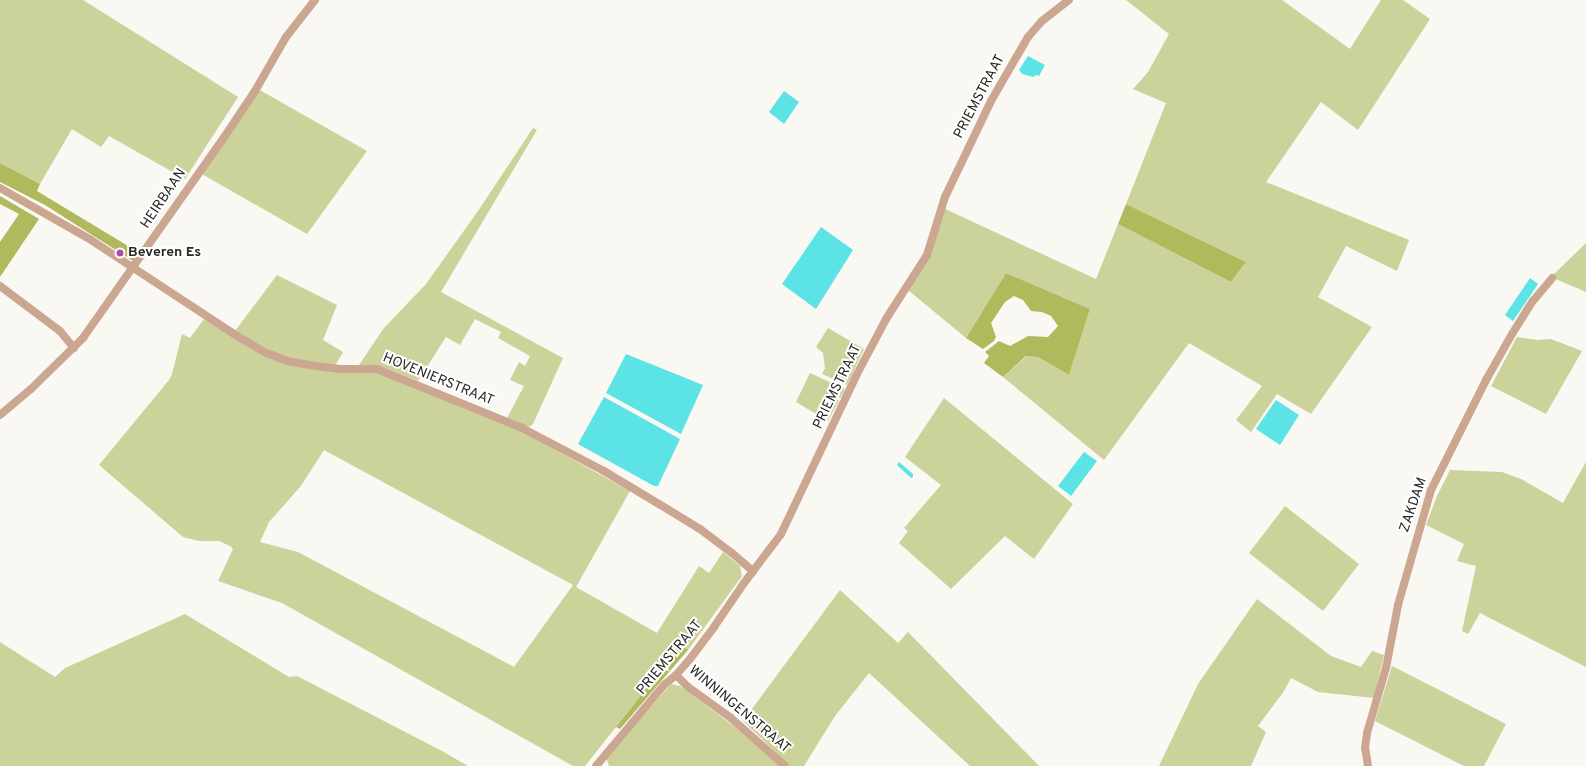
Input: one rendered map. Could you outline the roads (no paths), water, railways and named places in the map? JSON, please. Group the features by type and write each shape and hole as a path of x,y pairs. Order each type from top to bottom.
{"street":[{"name":"HEIRBAAN","path":"0,414 31,389 74,348 96,321 242,110 286,37 315,0"},
{"name":"PRIEMSTRAAT","path":"596,766 664,685 676,675 714,627 752,571 774,545 784,529 856,376 886,319 927,255 945,197 991,101 1028,37 1042,21 1069,0"},
{"name":"HOVENIERSTRAAT","path":"0,188 84,236 236,336 267,353 287,361 316,366 342,369 377,369 534,434 659,504 700,529 732,553 752,571"},
{"name":"ZAKDAM","path":"1368,766 1365,748 1367,733 1386,668 1398,605 1431,490 1486,380 1508,341 1533,301 1552,278"},
{"path":"0,286 60,331 74,348"},
{"name":"WINNINGENSTRAAT","path":"676,675 688,687 731,718 785,766"}],"water":[{"path":"1028,56 1045,65 1039,76 1036,75 1033,77 1022,74 1019,70"},
{"path":"784,91 799,102 784,124 769,112"},
{"path":"821,227 853,250 816,309 782,284"},
{"path":"1530,278 1538,284 1513,321 1505,315"},
{"path":"626,354 703,385 681,434 606,393"},
{"path":"604,397 680,439 658,486 654,486 578,444"},
{"path":"1276,400 1299,415 1280,445 1256,429"},
{"path":"1084,452 1097,461 1071,496 1058,486"},
{"path":"899,462 913,474 913,477 911,478 897,465"}],"place":[{"name":"Beveren Es","path":"120,253"}]}
